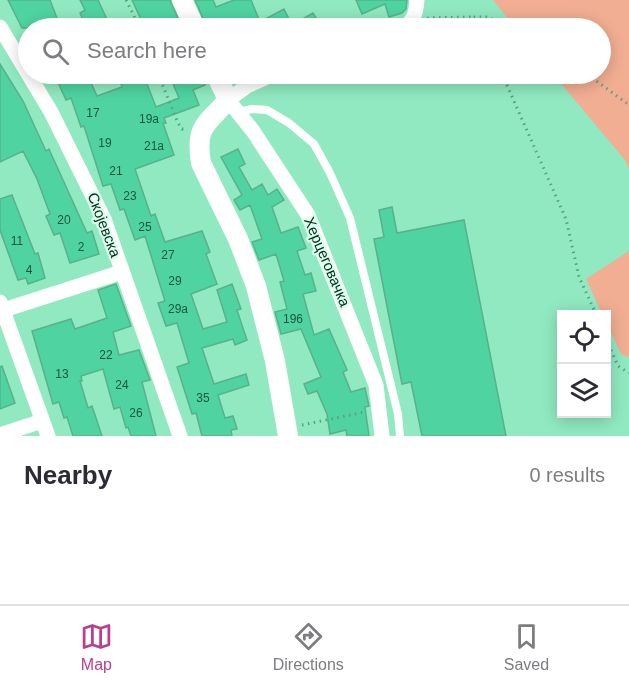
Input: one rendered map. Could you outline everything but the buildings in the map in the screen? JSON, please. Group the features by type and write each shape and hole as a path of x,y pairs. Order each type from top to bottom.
{"street":[{"path":"182,0 190,18"},
{"path":"410,18 417,0"},
{"name":"Скојевска","path":"0,27 18,57"},
{"name":"Скојевска","path":"34,84 75,158 104,219 180,436"},
{"name":"Херцеговачка","path":"221,84 233,106 253,131 308,216 376,385 382,436"},
{"path":"252,84 247,86 233,106 205,124 200,133 201,163 238,238 256,286 275,361 288,432"},
{"path":"48,436 1,308 122,272"},
{"path":"0,435 42,421"}],"lane":[{"path":"233,106 267,110 289,123 314,144 330,173 350,218 398,414 399,436"}],"path":[{"path":"126,0 135,18"},
{"path":"464,18 490,18"},
{"path":"162,84 182,129 200,133"},
{"path":"506,84 566,219 579,277 594,310"},
{"path":"601,84 629,105"},
{"path":"611,350 618,366 629,373"},
{"path":"288,432 379,409"}],"shaded area":[{"path":"493,0 629,0 629,169 625,160 561,84 611,84 611,18 508,18"},
{"path":"629,251 629,357 621,354 611,333 611,310 600,310 586,279"}]}
